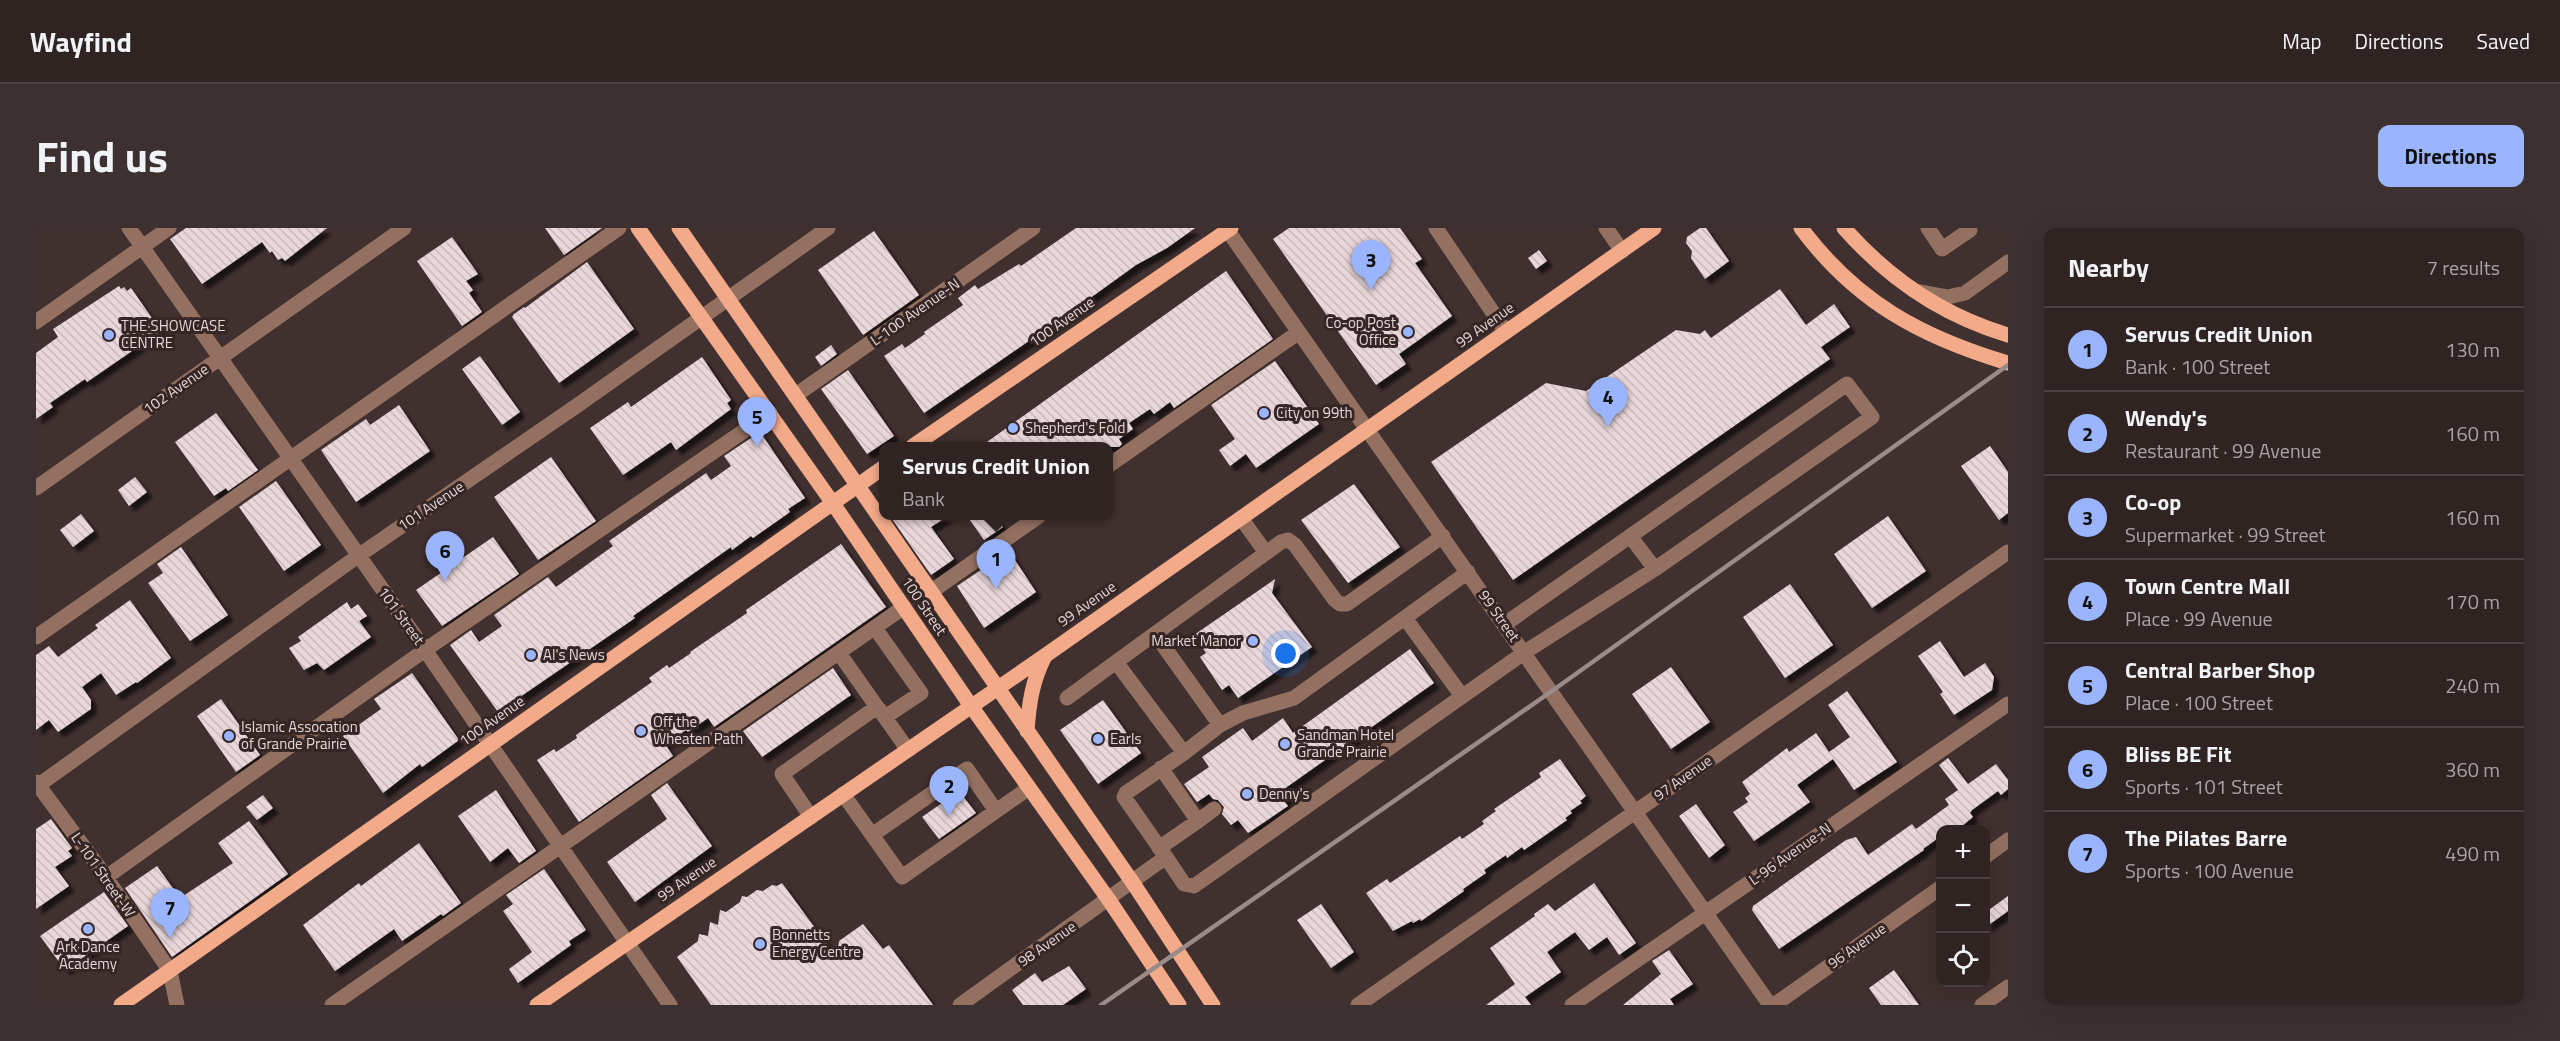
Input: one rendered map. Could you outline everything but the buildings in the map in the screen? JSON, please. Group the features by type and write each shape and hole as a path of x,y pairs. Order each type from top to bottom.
{"main road":[{"name":"100 Street","path":"638,228 832,502 971,706 1109,900 1179,1005"},
{"name":"100 Street","path":"679,228 879,515"},
{"name":"99 Avenue","path":"537,1005 1046,655 1654,228"},
{"path":"1801,228 1840,272 1866,296 1890,313 1939,340 2008,363"},
{"path":"1844,228 1887,271 1913,290 1982,327 2008,335"},
{"name":"100 Avenue","path":"920,442 1229,229"},
{"name":"100 Avenue","path":"121,1005 879,470"},
{"name":"100 Street","path":"882,520 1133,883 1213,1005"},
{"path":"1027,731 1029,700 1034,677 1046,655"}],"street":[{"name":"101 Street","path":"129,228 490,743 670,1005"},
{"path":"36,322 169,228"},
{"name":"102 Avenue","path":"36,488 404,228"},
{"path":"36,637 619,228"},
{"name":"101 Avenue","path":"37,784 358,556 575,407 828,228"},
{"name":"L-100 Avenue-N","path":"796,395 1034,228"},
{"path":"1436,228 1506,332"},
{"path":"1606,228 1622,251"},
{"path":"1928,228 1942,249 1970,229"},
{"name":"99 Street","path":"1229,229 1772,1005"},
{"path":"1913,290 1948,297 1965,293 2008,262"},
{"path":"1113,462 1299,332"},
{"path":"1468,572 1294,698 1243,713 1220,725 1126,793 1124,797 1184,884 1194,886 1525,652 1655,569 1872,417 1847,384 1505,624"},
{"path":"105,878 425,650 770,413"},
{"path":"1240,518 1266,553"},
{"path":"932,591 1033,520"},
{"path":"1066,698 1281,542 1288,540 1295,545 1335,600 1340,604 1347,604 1443,536"},
{"path":"1630,536 1655,569"},
{"name":"97 Avenue","path":"1358,1005 2008,552"},
{"path":"332,1005 904,608"},
{"path":"1405,618 1462,696"},
{"path":"811,817 782,774 881,712 921,693 875,628"},
{"path":"1155,634 1220,725"},
{"path":"839,653 908,750"},
{"path":"1116,662 1184,753"},
{"name":"L-96 Avenue-N","path":"1572,1005 2008,704"},
{"path":"1161,768 1198,821"},
{"path":"872,836 968,769 996,811"},
{"name":"L-101 Street-W","path":"37,784 170,971 177,1005"},
{"path":"843,794 902,877 1029,788"},
{"name":"98 Avenue","path":"960,1005 1133,883 1162,853 1214,809"},
{"path":"1990,853 2008,840"},
{"name":"96 Avenue","path":"1772,1005 1936,891"},
{"path":"1982,1005 2008,987"}],"railway":[{"path":"1101,1005 1552,691 2008,365"}],"place":[{"name":"Co-op","path":"1371,290"},
{"name":"Co-op Post Office","path":"1408,332"},
{"name":"THE SHOWCASE CENTRE","path":"109,335"},
{"name":"City on 99th","path":"1264,413"},
{"name":"Town Centre Mall","path":"1608,427"},
{"name":"Shepherd's Fold","path":"1013,428"},
{"name":"Central Barber Shop","path":"757,447"},
{"name":"Bliss BE Fit","path":"445,581"},
{"name":"Servus Credit Union","path":"996,589"},
{"name":"Market Manor","path":"1253,641"},
{"name":"Al's News","path":"531,655"},
{"name":"Off the Wheaten Path","path":"641,731"},
{"name":"Islamic Assocation of Grande Prairie","path":"229,736"},
{"name":"Earls","path":"1098,739"},
{"name":"Sandman Hotel Grande Prairie","path":"1285,744"},
{"name":"Denny's","path":"1247,794"},
{"name":"Wendy's","path":"949,816"},
{"name":"Ark Dance Academy","path":"88,929"},
{"name":"The Pilates Barre","path":"170,938"},
{"name":"Bonnetts Energy Centre","path":"760,944"}]}
